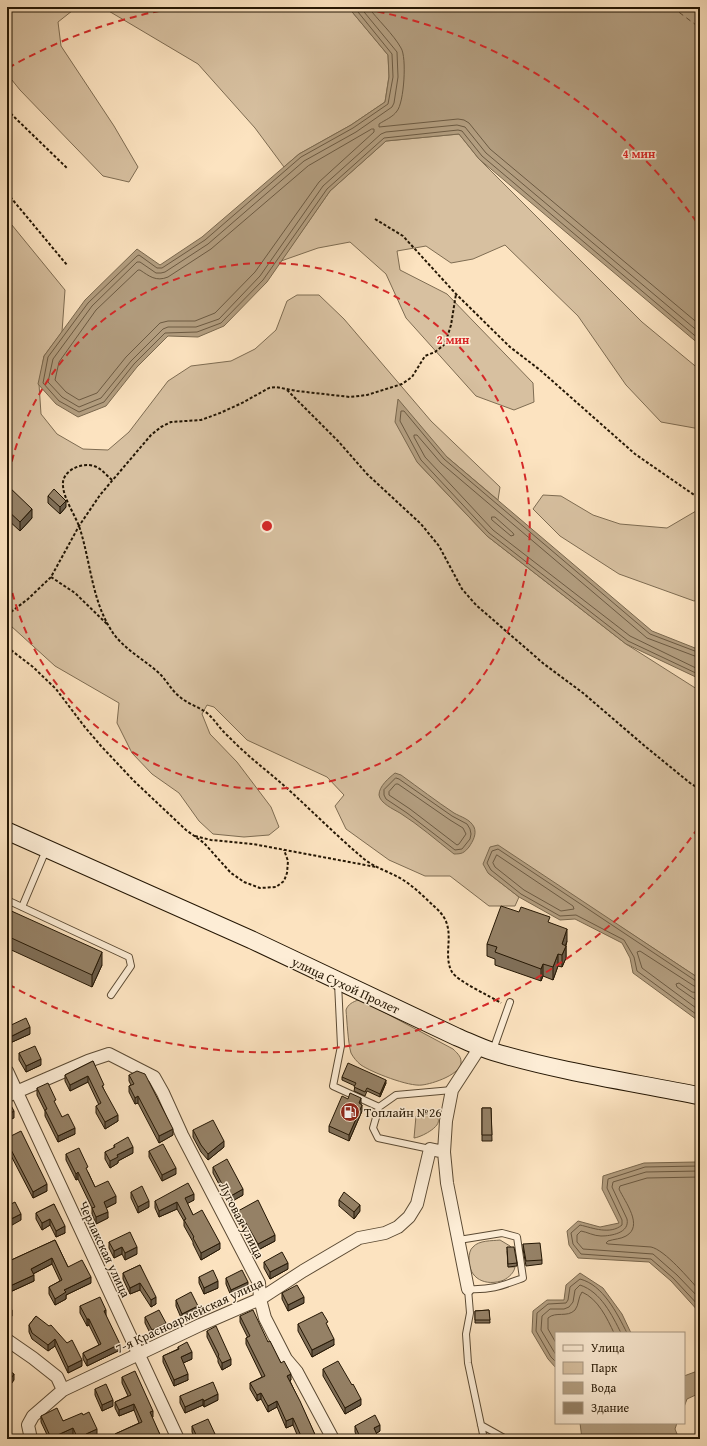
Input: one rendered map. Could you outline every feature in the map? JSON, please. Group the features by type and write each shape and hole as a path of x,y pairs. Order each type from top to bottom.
{"main road":[{"name":"улица Сухой Пролет","path":"7,831 245,937 457,1037 486,1049 547,1066 700,1096"}],"street":[{"path":"468,1289 447,1183 444,1152 446,1121 452,1090 486,1049"},
{"name":"Луговая улица","path":"12,1094 88,1061 109,1054 154,1077 259,1283 260,1299 265,1318 286,1359 297,1372 333,1439"},
{"name":"Черлакская улица","path":"7,1071 12,1094 139,1354 178,1439"},
{"path":"430,1149 444,1152"},
{"name":"7-я Красноармейская улица","path":"31,1439 28,1424 33,1416 63,1390 260,1299 303,1271 359,1238 385,1233 398,1227 409,1217 417,1204 430,1149"},
{"path":"7,1340 57,1377 63,1390"}],"lane":[{"path":"22,907 47,848"},
{"path":"7,900 129,957 131,966 111,995"},
{"path":"338,981 341,1046 333,1086 379,1107"},
{"path":"486,1049 506,1013 510,1002"},
{"path":"430,1149 378,1138 373,1128 379,1107 396,1096 452,1090"},
{"path":"459,1240 502,1233 517,1237 523,1278 498,1287 468,1289 470,1313 466,1334 468,1363 484,1439"},
{"path":"481,1425 506,1439"}],"path":[{"path":"7,110 68,169"},
{"path":"7,193 68,265"},
{"path":"375,219 403,236 456,294 510,347 540,370 636,454 700,500"},
{"path":"7,615 28,599 51,577 79,526 100,495 151,435 160,427 171,422 201,420 242,403 269,388 276,387 326,395 350,397 367,395 402,384 412,377 425,356 435,352 445,344 452,325 456,294"},
{"path":"286,389 338,441 367,474 421,524 439,546 462,589 476,604 544,664 583,693 646,747 690,783 700,789"},
{"path":"112,480 92,465 81,465 71,470 64,477 62,485 84,542 94,589 109,626 114,634 125,646 161,675 176,694 205,712 227,736 289,789 365,859 377,867 399,877 440,912 446,920 449,933 449,960 452,972 462,981 502,1004 506,1013"},
{"path":"51,577 75,593 109,626"},
{"path":"7,647 33,667 56,689 101,746 134,781 186,830 204,843 231,873 244,882 260,888 276,886 284,881 287,873 288,861 284,850"},
{"path":"194,835 211,840 252,844 377,867"}],"green space":[{"path":"7,7 77,7 58,22 61,46 114,126 138,167 129,182 103,176 20,90 7,74"},
{"path":"77,7 348,7 388,55 389,76 385,102 351,125 299,154 284,167 255,128 198,64 107,10"},
{"path":"459,134 479,159 642,322 700,370 700,429 661,422 626,385 578,316 505,245 473,259 451,263 426,246 397,251 400,270 447,294 533,383 534,402 514,410 476,396 406,318 386,274 350,242 318,248 281,261 330,191 386,141"},
{"path":"7,219 65,290 62,332 44,356 39,384 41,414 57,434 83,449 108,450 129,432 168,381 191,366 231,361 255,349 276,330 287,301 297,295 319,295 344,319 431,421 500,487 498,500 447,457 417,462 487,536 626,644 700,691 700,979 621,927 488,873 519,897 515,906 489,906 450,876 425,876 389,860 346,829 335,806 344,795 327,777 247,740 214,707 207,705 202,714 210,734 237,762 271,807 279,827 269,835 244,837 213,834 199,821 179,793 152,774 132,753 117,723 119,703 55,666 11,626 7,621"},
{"path":"543,495 561,496 593,515 620,524 667,528 696,511 700,513 700,599 694,601 619,574 560,536 533,509"},
{"path":"358,1000 365,1002 453,1049 460,1057 460,1066 446,1078 427,1084 416,1085 390,1078 361,1065 351,1053 348,1038 346,1010 349,1005"},
{"path":"431,1114 437,1117 437,1124 429,1132 414,1138 416,1116"},
{"path":"500,1240 510,1246 513,1250 507,1251 508,1267 515,1267 514,1271 506,1279 497,1282 485,1282 479,1280 469,1265 471,1249 482,1242"}],"water":[{"path":"348,7 700,7 700,345 479,159 459,134 386,141 330,191 267,282 224,326 198,337 168,336 137,367 106,406 78,417 56,404 38,384 44,356 85,300 137,249 160,265 202,237 299,154 351,125 385,102 389,77 388,55"},
{"path":"398,399 447,457 652,631 700,650 700,679 626,644 487,536 417,462 395,422"},
{"path":"395,773 401,775 472,824 475,830 475,835 466,851 463,853 454,854 414,822 387,806 382,801 379,792 385,782"},
{"path":"498,845 700,979 700,1022 633,973 630,958 622,943 575,919 560,920 519,897 488,873 483,864 490,847"},
{"path":"644,1163 700,1163 700,1313 671,1281 649,1262 578,1258 569,1245 567,1231 578,1221 600,1227 619,1223 602,1189 603,1176"},
{"path":"580,1273 603,1288 622,1314 631,1332 555,1332 555,1367 548,1359 532,1332 533,1311 547,1300 564,1300 566,1285"},
{"path":"700,1370 700,1393 687,1399 685,1404 685,1376"},
{"path":"580,1424 677,1424 675,1429 679,1439 582,1439"}],"building":[{"path":"7,485 32,509 20,522 7,510"},
{"path":"54,489 66,501 60,507 48,496"},
{"path":"501,906 519,912 521,907 550,917 548,922 567,929 562,944 566,946 562,955 558,954 553,967 543,964 541,969 495,952 497,947 487,944"},
{"path":"7,909 102,952 92,975 7,936"},
{"path":"7,991 11,999 7,1001"},
{"path":"26,1018 30,1027 10,1037 7,1027"},
{"path":"35,1046 41,1059 26,1066 19,1053"},
{"path":"93,1061 104,1085 102,1086 118,1115 105,1122 96,1106 101,1103 88,1076 70,1085 65,1075"},
{"path":"348,1063 386,1080 380,1094 367,1088 365,1092 354,1087 356,1083 342,1077"},
{"path":"137,1071 145,1074 173,1129 159,1136 138,1096 135,1098 129,1086 134,1084 129,1075"},
{"path":"48,1083 56,1100 54,1101 62,1117 68,1114 75,1128 58,1136 45,1110 47,1109 37,1088"},
{"path":"350,1093 361,1098 359,1103 362,1105 349,1135 329,1126 342,1096 348,1099"},
{"path":"8,1100 14,1111 7,1115 7,1101"},
{"path":"482,1108 491,1108 492,1135 482,1135"},
{"path":"213,1120 224,1141 208,1154 193,1130"},
{"path":"21,1131 47,1184 33,1192 7,1142 7,1138"},
{"path":"128,1137 133,1147 117,1155 118,1157 110,1161 105,1152 115,1147 114,1145"},
{"path":"163,1144 176,1168 162,1175 149,1151"},
{"path":"79,1148 95,1187 108,1181 116,1196 104,1202 108,1212 96,1217 92,1208 95,1207 78,1172 76,1174 66,1154"},
{"path":"227,1159 243,1189 229,1197 213,1167"},
{"path":"188,1183 194,1194 185,1198 193,1215 202,1210 220,1243 201,1253 184,1220 186,1219 177,1202 159,1211 155,1201"},
{"path":"142,1186 149,1201 138,1207 131,1192"},
{"path":"344,1192 360,1205 354,1212 339,1200"},
{"path":"258,1200 275,1235 258,1244 246,1223 244,1224 238,1211"},
{"path":"15,1202 21,1214 7,1221 7,1206"},
{"path":"54,1204 65,1226 56,1231 50,1219 42,1223 36,1213"},
{"path":"130,1232 137,1247 125,1253 122,1247 114,1251 109,1242"},
{"path":"55,1240 68,1267 82,1260 91,1277 64,1290 66,1292 55,1299 49,1287 62,1280 52,1258 31,1269 34,1275 10,1286 7,1279 7,1262"},
{"path":"540,1243 542,1260 526,1261 523,1244"},
{"path":"507,1247 514,1247 517,1263 508,1264"},
{"path":"282,1252 288,1263 270,1272 264,1262"},
{"path":"140,1265 156,1297 151,1300 140,1283 130,1288 123,1273"},
{"path":"213,1270 218,1281 204,1288 199,1277"},
{"path":"242,1270 248,1282 231,1290 226,1278"},
{"path":"297,1285 304,1297 288,1305 282,1293"},
{"path":"191,1292 198,1306 182,1314 176,1300"},
{"path":"100,1297 106,1310 104,1311 120,1344 87,1360 83,1353 101,1344 89,1319 87,1319 80,1306"},
{"path":"7,1304 12,1310 7,1315"},
{"path":"159,1310 166,1323 152,1330 145,1317"},
{"path":"253,1310 268,1342 270,1341 281,1363 284,1361 291,1374 287,1376 317,1439 294,1439 301,1436 293,1418 286,1421 277,1401 268,1406 261,1393 257,1395 250,1383 265,1376 246,1338 250,1336 240,1316"},
{"path":"489,1310 490,1320 475,1320 475,1311"},
{"path":"322,1312 328,1322 326,1323 334,1339 312,1350 298,1324"},
{"path":"36,1316 49,1326 51,1325 67,1343 72,1340 82,1360 68,1367 55,1339 48,1345 32,1333 29,1325"},
{"path":"216,1326 231,1359 222,1363 207,1331"},
{"path":"187,1342 192,1352 181,1357 188,1374 174,1380 163,1356 179,1349 178,1347"},
{"path":"338,1361 361,1399 345,1408 323,1369"},
{"path":"7,1369 14,1374 7,1384"},
{"path":"135,1371 153,1411 150,1412 162,1439 117,1439 115,1434 142,1422 134,1404 119,1410 115,1402 131,1395 122,1377"},
{"path":"213,1382 218,1394 204,1401 203,1399 185,1407 180,1396"},
{"path":"106,1384 113,1400 102,1405 95,1389"},
{"path":"57,1408 63,1421 82,1413 83,1415 89,1412 97,1429 86,1434 88,1439 78,1439 73,1428 51,1438 41,1416"},
{"path":"375,1415 380,1425 374,1428 379,1439 361,1439 355,1426"},
{"path":"208,1419 215,1434 204,1439 198,1439 192,1426"},
{"path":"9,1432 12,1439 7,1439 7,1433"},
{"path":"223,1435 224,1439 214,1439"}],"ferry route":[{"path":"672,7 700,28"}],"place":[{"name":"Топлайн №26","path":"350,1112"}]}
